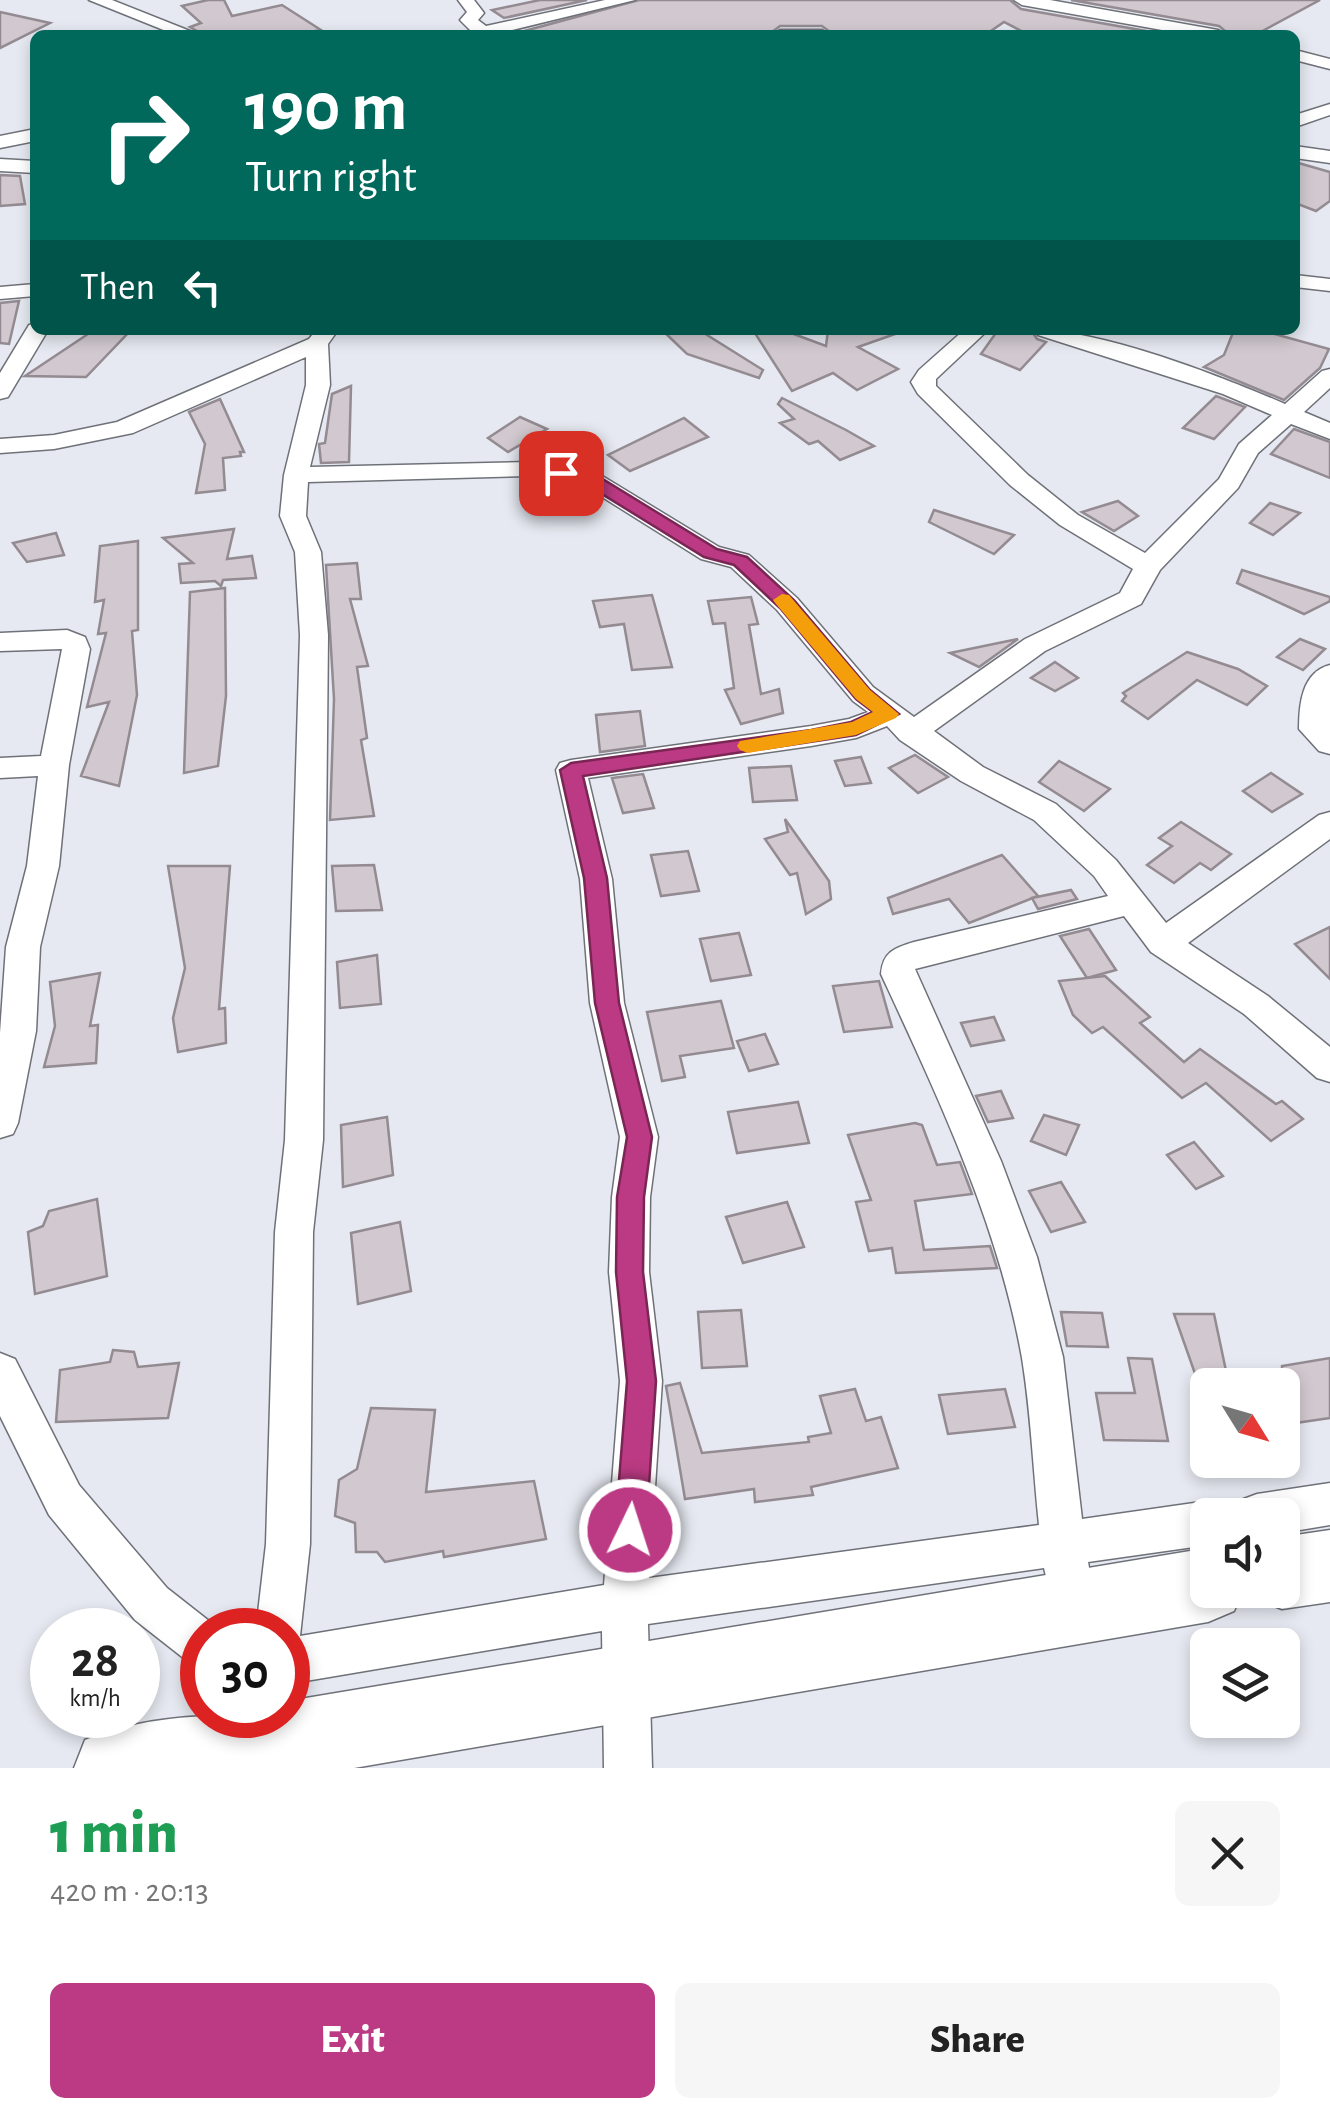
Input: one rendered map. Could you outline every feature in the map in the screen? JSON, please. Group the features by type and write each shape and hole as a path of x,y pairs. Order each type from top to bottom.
{"main road":[{"path":"1300,1570 1330,1566"},
{"path":"310,1736 629,1685 1067,1576 1190,1584"},
{"path":"113,1768 299,1738"}],"street":[{"path":"96,0 179,30"},
{"path":"466,0 476,14 468,20 474,30"},
{"path":"490,30 627,0"},
{"path":"1022,0 1190,30"},
{"path":"126,10 152,4"},
{"path":"1300,56 1330,64"},
{"path":"1300,119 1330,110"},
{"path":"0,142 30,136"},
{"path":"1300,153 1330,157"},
{"path":"0,165 30,167"},
{"path":"1300,282 1330,285"},
{"path":"0,294 30,291"},
{"path":"0,392 33,335"},
{"path":"971,335 927,375 923,382 926,389 1031,490 1070,520 1148,566"},
{"path":"1061,335 1231,390 1330,432"},
{"path":"0,446 54,442 124,428 322,337 318,385 296,475 294,516 308,552 313,581 310,857 304,1140 294,1232 288,1544 281,1608"},
{"path":"628,1768 624,1741 629,1685 624,1604 641,1381 630,1272 630,1197 640,1137 607,1003 596,878 571,770 900,723 1035,645 1122,605 1137,590 1148,566 1229,483 1248,449 1330,376"},
{"path":"296,475 528,470 590,479 710,553 740,561 787,604 863,694 972,774 1045,812 1105,868 1164,943 1256,1005 1330,1068"},
{"path":"0,642 47,638 66,639 75,644 54,765 44,866 15,917 22,947 18,1031 0,1123"},
{"path":"1330,674 1320,682 1314,700 1314,729 1330,744"},
{"path":"0,768 54,765"},
{"path":"1164,943 1330,823"},
{"path":"1067,1576 1042,1356 1009,1231 980,1147 898,974 900,962 914,954 1131,902"},
{"path":"0,1372 64,1500 151,1604 180,1627"},
{"path":"1300,1509 1330,1504"},
{"path":"310,1657 624,1604 1067,1576 1190,1530"}],"building":[{"path":"224,0 232,16 282,5 321,30 195,30 190,27 201,23 182,6"},
{"path":"540,0 587,0 504,18 492,10"},
{"path":"639,0 1010,0 1021,9 1141,30 1019,30 1004,22 992,30 827,30 822,26 780,26 775,30 528,30"},
{"path":"1071,0 1320,0 1264,30 1224,30"},
{"path":"0,12 50,23 30,30 0,48"},
{"path":"1300,163 1330,172 1330,201 1316,211 1300,205"},
{"path":"0,175 20,176 25,204 0,206"},
{"path":"19,301 9,344 0,343 0,303"},
{"path":"86,335 126,335 86,377 25,376"},
{"path":"667,335 707,335 763,370 759,378 687,354"},
{"path":"756,335 796,335 826,346 827,335 892,335 858,347 898,369 857,390 833,373 792,391"},
{"path":"994,335 1034,335 1046,342 1020,370 981,354"},
{"path":"1232,335 1278,335 1329,349 1320,368 1284,400 1204,367 1224,355"},
{"path":"351,386 349,462 321,463 319,444 325,443 332,394"},
{"path":"1216,396 1245,407 1214,439 1183,428"},
{"path":"782,398 874,446 840,460 818,441 809,444 780,423 794,419 778,404"},
{"path":"220,399 244,452 240,452 241,456 223,458 225,490 196,493 205,444 189,412"},
{"path":"520,417 547,429 508,452 488,438"},
{"path":"684,418 708,437 630,471 608,455"},
{"path":"1294,429 1330,442 1330,478 1271,454"},
{"path":"1118,501 1138,516 1114,531 1082,512"},
{"path":"1270,503 1300,513 1273,535 1250,523"},
{"path":"934,510 1014,535 994,554 929,522"},
{"path":"234,529 227,559 252,556 256,578 223,580 221,586 215,581 181,583 179,564 193,563 163,538"},
{"path":"56,533 64,555 27,562 13,543"},
{"path":"138,541 138,630 132,631 137,695 119,786 81,776 109,702 87,707 106,633 98,634 104,600 95,602 100,546"},
{"path":"357,563 361,599 350,599 368,666 357,667 367,738 361,740 374,816 330,820 334,699 326,565"},
{"path":"1242,570 1330,597 1330,601 1304,614 1237,583"},
{"path":"225,588 226,696 218,766 184,773 190,592"},
{"path":"652,595 672,667 632,670 624,624 600,627 593,601"},
{"path":"751,597 758,624 749,625 761,694 779,689 783,713 741,724 725,690 734,688 725,623 713,624 708,601"},
{"path":"1018,639 979,667 950,653"},
{"path":"1300,639 1325,649 1303,670 1277,657"},
{"path":"1187,652 1238,669 1267,686 1247,705 1197,680 1148,719 1122,701 1126,696 1123,693"},
{"path":"1055,662 1078,678 1055,691 1031,678"},
{"path":"640,711 645,746 600,752 596,715"},
{"path":"915,755 948,777 918,793 889,768"},
{"path":"861,757 871,783 845,786 835,761"},
{"path":"1059,761 1110,789 1084,811 1039,782"},
{"path":"791,766 797,800 753,802 749,768"},
{"path":"1271,773 1302,794 1272,812 1243,791"},
{"path":"643,774 654,808 623,813 612,778"},
{"path":"785,819 829,881 831,899 806,914 797,873 790,875 765,839 788,832"},
{"path":"1181,822 1231,854 1211,870 1200,863 1174,883 1147,865 1172,846 1159,838"},
{"path":"688,851 699,891 661,896 651,855"},
{"path":"1002,855 1038,896 969,923 949,899 893,914 888,898"},
{"path":"374,865 382,910 336,911 332,866"},
{"path":"168,866 230,866 219,1009 225,1008 226,1043 178,1052 173,1018 185,968"},
{"path":"1071,890 1077,899 1038,909 1032,898"},
{"path":"1330,927 1330,979 1295,944"},
{"path":"1089,929 1116,970 1087,978 1060,936"},
{"path":"739,933 751,975 711,981 700,939"},
{"path":"377,955 381,1004 340,1008 337,962"},
{"path":"100,973 90,1026 98,1025 96,1063 44,1067 55,1026 50,982"},
{"path":"1105,976 1150,1017 1140,1023 1184,1062 1200,1049 1276,1104 1282,1101 1303,1119 1271,1141 1206,1083 1182,1098 1103,1027 1092,1033 1073,1015 1059,981"},
{"path":"879,981 892,1027 844,1032 833,986"},
{"path":"721,1001 734,1048 680,1056 685,1077 662,1081 647,1012"},
{"path":"994,1017 1004,1040 971,1046 961,1023"},
{"path":"765,1034 778,1064 749,1071 737,1041"},
{"path":"1001,1091 1013,1118 988,1122 976,1096"},
{"path":"798,1102 809,1143 737,1153 728,1112"},
{"path":"1044,1115 1079,1125 1066,1155 1031,1141"},
{"path":"387,1117 393,1175 343,1187 341,1125"},
{"path":"922,1125 937,1165 960,1162 972,1194 915,1201 924,1250 990,1246 997,1268 896,1273 892,1248 869,1251 856,1202 871,1200 848,1135"},
{"path":"1194,1142 1223,1176 1196,1189 1167,1155"},
{"path":"1061,1182 1085,1222 1051,1232 1029,1191"},
{"path":"97,1199 107,1276 35,1294 28,1232 43,1226 49,1211"},
{"path":"787,1202 804,1247 743,1263 726,1217"},
{"path":"400,1222 411,1291 358,1304 351,1233"},
{"path":"741,1310 747,1366 702,1368 698,1312"},
{"path":"1061,1312 1102,1313 1108,1347 1067,1346"},
{"path":"1174,1314 1214,1314 1225,1368 1193,1368"},
{"path":"113,1350 134,1352 138,1367 179,1363 168,1418 56,1422 60,1370 110,1362"},
{"path":"1128,1358 1152,1359 1168,1441 1104,1440 1096,1393 1135,1393"},
{"path":"1330,1358 1330,1418 1300,1422 1300,1368 1282,1366"},
{"path":"680,1383 702,1453 809,1442 808,1437 831,1433 820,1396 855,1389 866,1421 881,1417 898,1468 811,1487 813,1495 755,1502 754,1489 685,1499 666,1386"},
{"path":"1005,1389 1015,1427 948,1434 939,1395"},
{"path":"371,1408 435,1410 426,1492 534,1481 546,1539 444,1557 443,1551 385,1562 377,1552 356,1552 355,1523 335,1516 339,1480 357,1469"}],"slow traffic":[{"path":"748,746 856,728 888,714 863,694 782,600"}],"route":[{"path":"561,473 590,479 710,553 740,561 787,604 863,694 888,714 856,728 811,736 571,770 596,878 607,1003 640,1137 630,1197 630,1272 641,1381 630,1530"}]}
